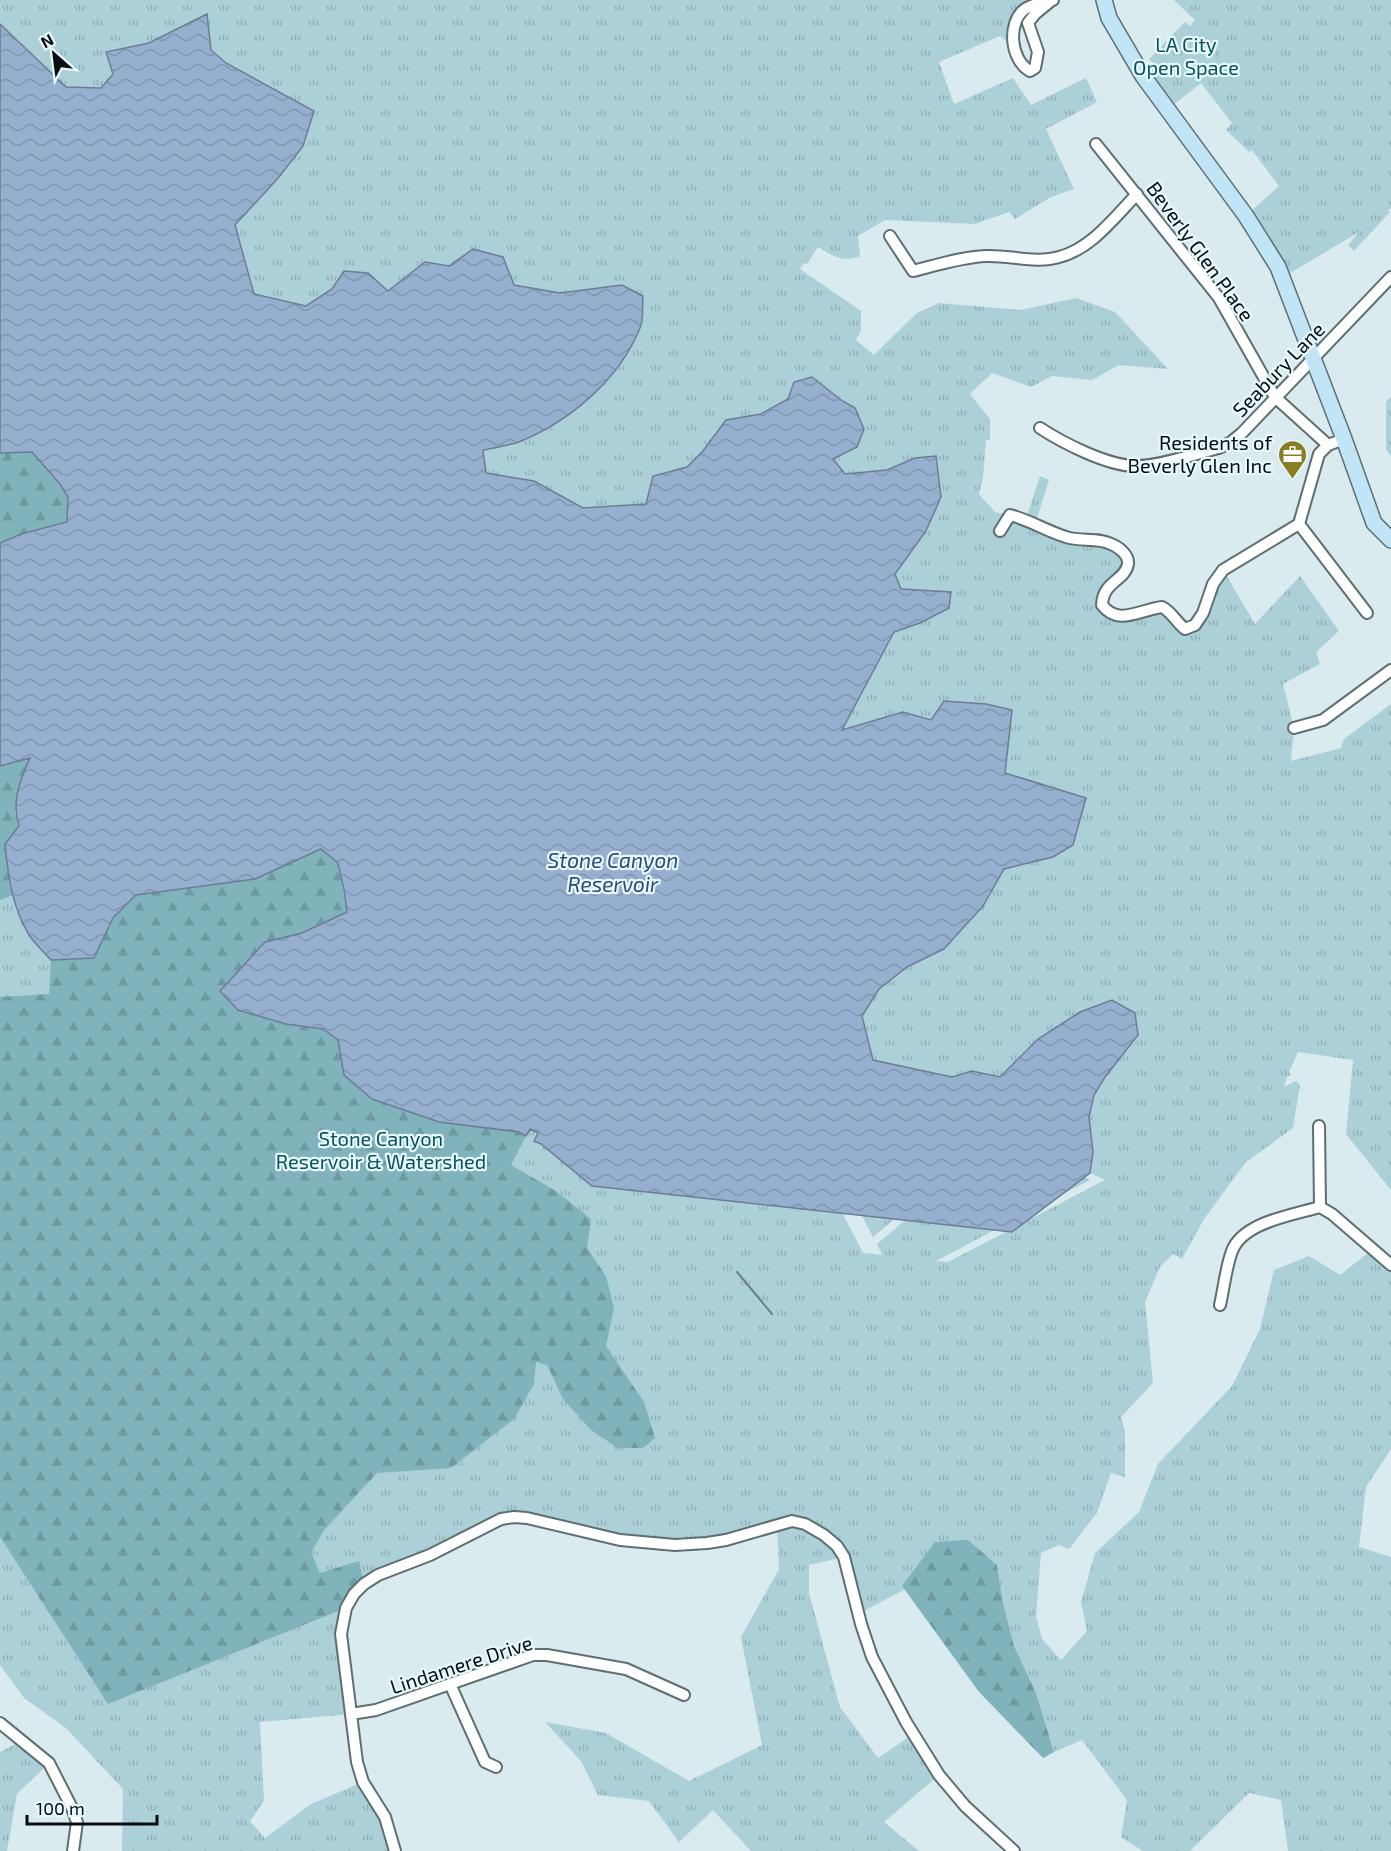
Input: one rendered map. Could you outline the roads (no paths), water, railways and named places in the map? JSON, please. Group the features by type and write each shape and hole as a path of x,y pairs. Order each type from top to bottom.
{"main road":[{"path":"1104,0 1109,18 1143,76 1246,216 1278,267 1374,523 1391,540"}],"street":[{"path":"1053,0 1035,14 1028,23 1038,52 1038,61 1035,68 1030,71 1024,68 1014,49 1014,30 1018,17 1025,9 1035,4 1053,0"},
{"name":"Beverly Glen Place","path":"1096,144 1225,307 1275,397 1328,445"},
{"path":"890,236 913,271 986,256 1043,260 1059,258 1075,251 1090,240 1137,194"},
{"name":"Seabury Lane","path":"1040,428 1062,442 1087,453 1125,465 1146,466 1219,448 1231,442 1314,360 1391,277"},
{"path":"1000,531 1010,515 1066,537 1111,544 1124,553 1128,560 1127,567 1122,574 1102,596 1102,605 1108,614 1120,617 1162,607 1170,612 1185,629 1195,625 1203,613 1213,584 1223,570 1299,524 1319,454 1328,445 1344,439"},
{"path":"1299,524 1367,613"},
{"path":"1294,728 1323,720 1391,670"},
{"path":"1318,1126 1320,1207"},
{"path":"1220,1305 1233,1250 1242,1235 1258,1225 1320,1207 1332,1214 1391,1265"},
{"path":"395,1851 385,1817 363,1782 357,1762 341,1634 346,1608 354,1594 378,1575 430,1555 501,1519 513,1517 527,1518 620,1540 675,1545 707,1544 792,1521 805,1524 824,1535 837,1546 844,1557 872,1657 906,1722 939,1775 958,1798 1014,1851"},
{"name":"Lindamere Drive","path":"351,1714 376,1710 520,1659 547,1655 626,1669 684,1695"},
{"path":"450,1684 485,1762 496,1767"},
{"path":"0,1723 49,1763 77,1822 74,1851"}],"water":[{"name":"Stone Canyon Reservoir","path":"207,14 211,50 226,63 314,111 303,146 279,177 235,225 254,294 306,306 332,289 344,271 368,273 388,291 425,262 449,266 473,249 503,257 514,285 560,293 622,285 643,296 640,328 631,347 606,381 591,397 556,423 519,442 483,450 486,473 534,481 583,508 646,504 653,476 687,467 703,451 726,420 761,414 788,399 794,382 812,377 855,408 864,429 857,447 833,459 845,474 887,470 915,458 936,456 941,497 926,531 895,574 901,589 951,592 949,608 920,623 894,632 842,730 903,712 931,720 944,701 986,704 1012,710 1005,773 1086,798 1073,845 1053,857 1004,869 983,906 944,949 907,967 879,989 862,1016 873,1060 952,1077 972,1071 1000,1077 1038,1039 1080,1012 1112,1000 1135,1013 1138,1035 1094,1095 1089,1117 1093,1152 1090,1173 1012,1232 592,1186 541,1144 534,1141 538,1133 530,1129 526,1136 519,1132 439,1122 372,1099 344,1075 338,1040 323,1029 286,1024 238,1010 220,991 265,942 302,933 347,912 338,863 321,849 255,879 136,895 113,918 94,958 51,960 29,935 15,902 9,879 5,844 19,826 16,800 30,758 0,766 0,543 21,534 67,522 68,497 60,484 32,452 0,453 0,24 66,87 101,88 113,74 106,52 149,43"}],"waterway":[{"path":"737,1272 772,1314"}],"place":[{"name":"Residents of Beverly Glen Inc","path":"1293,480"}],"park label":[{"name":"LA City Open Space","path":"1186,56"},
{"name":"Stone Canyon Reservoir & Watershed","path":"381,1150"}]}
